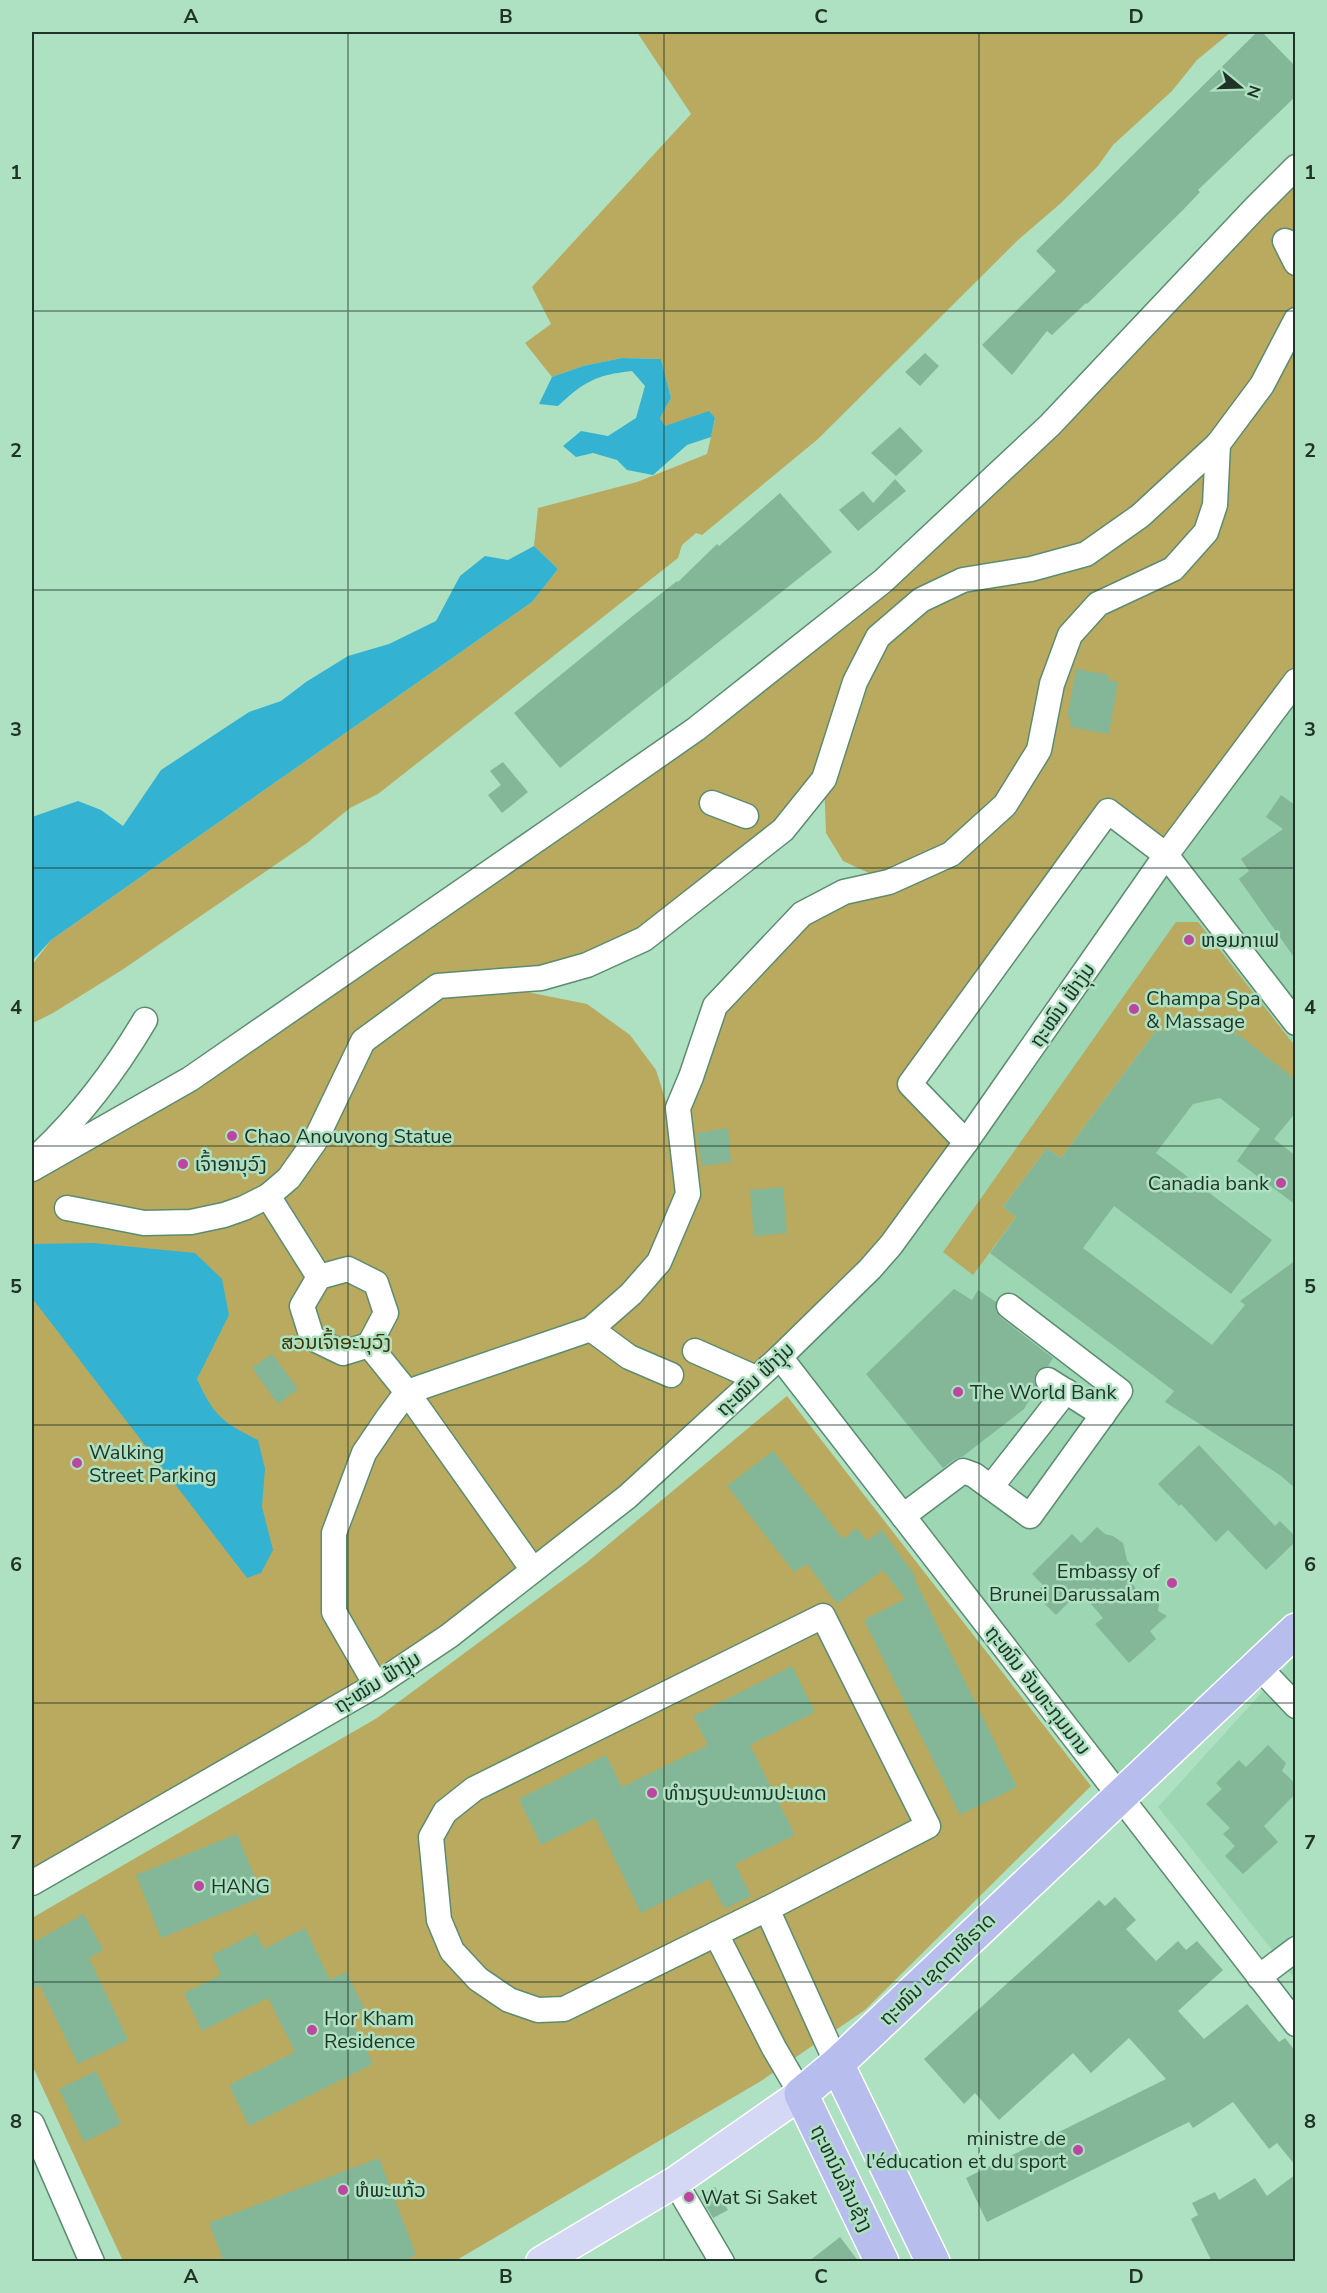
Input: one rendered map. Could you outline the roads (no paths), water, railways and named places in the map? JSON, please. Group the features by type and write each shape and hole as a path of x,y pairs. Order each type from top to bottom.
{"highway":[{"name":"ຖະໜົນ ເຊດຖາທິຣາດ","path":"801,2094 837,2064 1296,1630"},
{"path":"837,2064 933,2262"},
{"name":"ຖະຫນົນລ້ານຊ້າງ","path":"801,2094 882,2262"}],"main road":[{"name":"ຖະໜົນ ເຊດຖາທິຣາດ","path":"541,2262 675,2182 801,2094"}],"street":[{"path":"32,1168 190,1079 667,749 724,707 883,581 1050,425 1296,167"},
{"path":"1296,245 1285,241 1296,263"},
{"path":"67,1208 144,1223 191,1222 244,1208 268,1196 289,1178 315,1141 363,1041 438,986 541,978 587,965 644,939 783,830 825,779 855,682 878,637 921,600 963,580 1031,569 1086,554 1140,516 1218,444 1262,385 1296,320"},
{"path":"376,1685 333,1612 334,1533 364,1453 407,1392 591,1329 631,1294 659,1262 688,1194 678,1108 715,1006 802,914 844,892 889,882 951,854 1005,805 1039,750 1052,684 1070,635 1098,604 1173,569 1206,532 1215,505 1218,444"},
{"name":"ຖະໝົນ ຟ້າງຸ່ມ","path":"32,1883 376,1685 449,1636 627,1497 780,1357 870,1269 891,1245 966,1142 1166,855 1296,681"},
{"path":"712,803 746,816"},
{"path":"966,1142 910,1084 1108,811 1166,855 1296,1023"},
{"path":"32,1161 64,1131 128,1049 145,1020"},
{"path":"268,1196 320,1276"},
{"path":"348,1269 376,1283 386,1313 369,1345 343,1353 312,1338 302,1306 320,1276 348,1269"},
{"path":"903,1516 963,1471 974,1475 1030,1516 1120,1391 1009,1306"},
{"path":"591,1329 629,1357 671,1375"},
{"path":"369,1345 407,1392 533,1570"},
{"path":"695,1351 756,1378"},
{"name":"ຖະໜົນ ຈັນທະກຸມມານ","path":"780,1357 1296,2024"},
{"path":"991,1487 1057,1385 1103,1415"},
{"path":"823,1616 928,1826 716,1934 564,2009 538,2010 529,2007 509,2000 478,1979 452,1951 439,1920 431,1837 446,1812 474,1789 823,1616"},
{"path":"1258,1666 1296,1706"},
{"path":"767,1909 837,2064"},
{"path":"716,1934 774,2048 801,2094"},
{"path":"1259,1977 1296,1949"},
{"path":"32,2124 92,2262"},
{"path":"675,2182 722,2262"}],"water":[{"path":"622,358 661,359 671,398 660,418 665,426 709,411 715,418 711,437 687,445 653,475 627,470 617,460 593,453 576,457 563,446 581,431 608,436 636,418 645,386 632,371 600,377 584,385 558,406 539,404 552,377 583,366"},
{"path":"534,546 558,569 532,602 51,940 32,961 32,817 78,801 101,810 123,826 161,770 249,712 281,701 306,682 348,656 389,644 436,621 460,576 485,556 508,560"},
{"path":"93,1243 195,1253 222,1279 229,1315 197,1379 220,1417 258,1440 265,1469 262,1507 273,1550 261,1573 247,1578 32,1298 32,1244"}],"place":[{"name":"ຫອມກາເຟ","path":"1189,940"},
{"name":"Champa Spa & Massage","path":"1134,1009"},
{"name":"Chao Anouvong Statue","path":"232,1136"},
{"name":"ເຈົ້າອານຸວົງ","path":"183,1164"},
{"name":"Canadia bank","path":"1281,1183"},
{"name":"The World Bank","path":"958,1392"},
{"name":"Walking Street Parking","path":"77,1463"},
{"name":"Embassy of Brunei Darussalam","path":"1172,1583"},
{"name":"ທຳນຽບປະທານປະເທດ","path":"652,1793"},
{"name":"HANG","path":"199,1886"},
{"name":"Hor Kham Residence","path":"312,2030"},
{"name":"ministre de l'éducation et du sport","path":"1078,2150"},
{"name":"ຫໍພະແກ້ວ","path":"343,2190"},
{"name":"Wat Si Saket","path":"689,2197"}],"park label":[{"name":"ສວນເຈົ້າອະນຸວົງ","path":"336,1342"}]}
